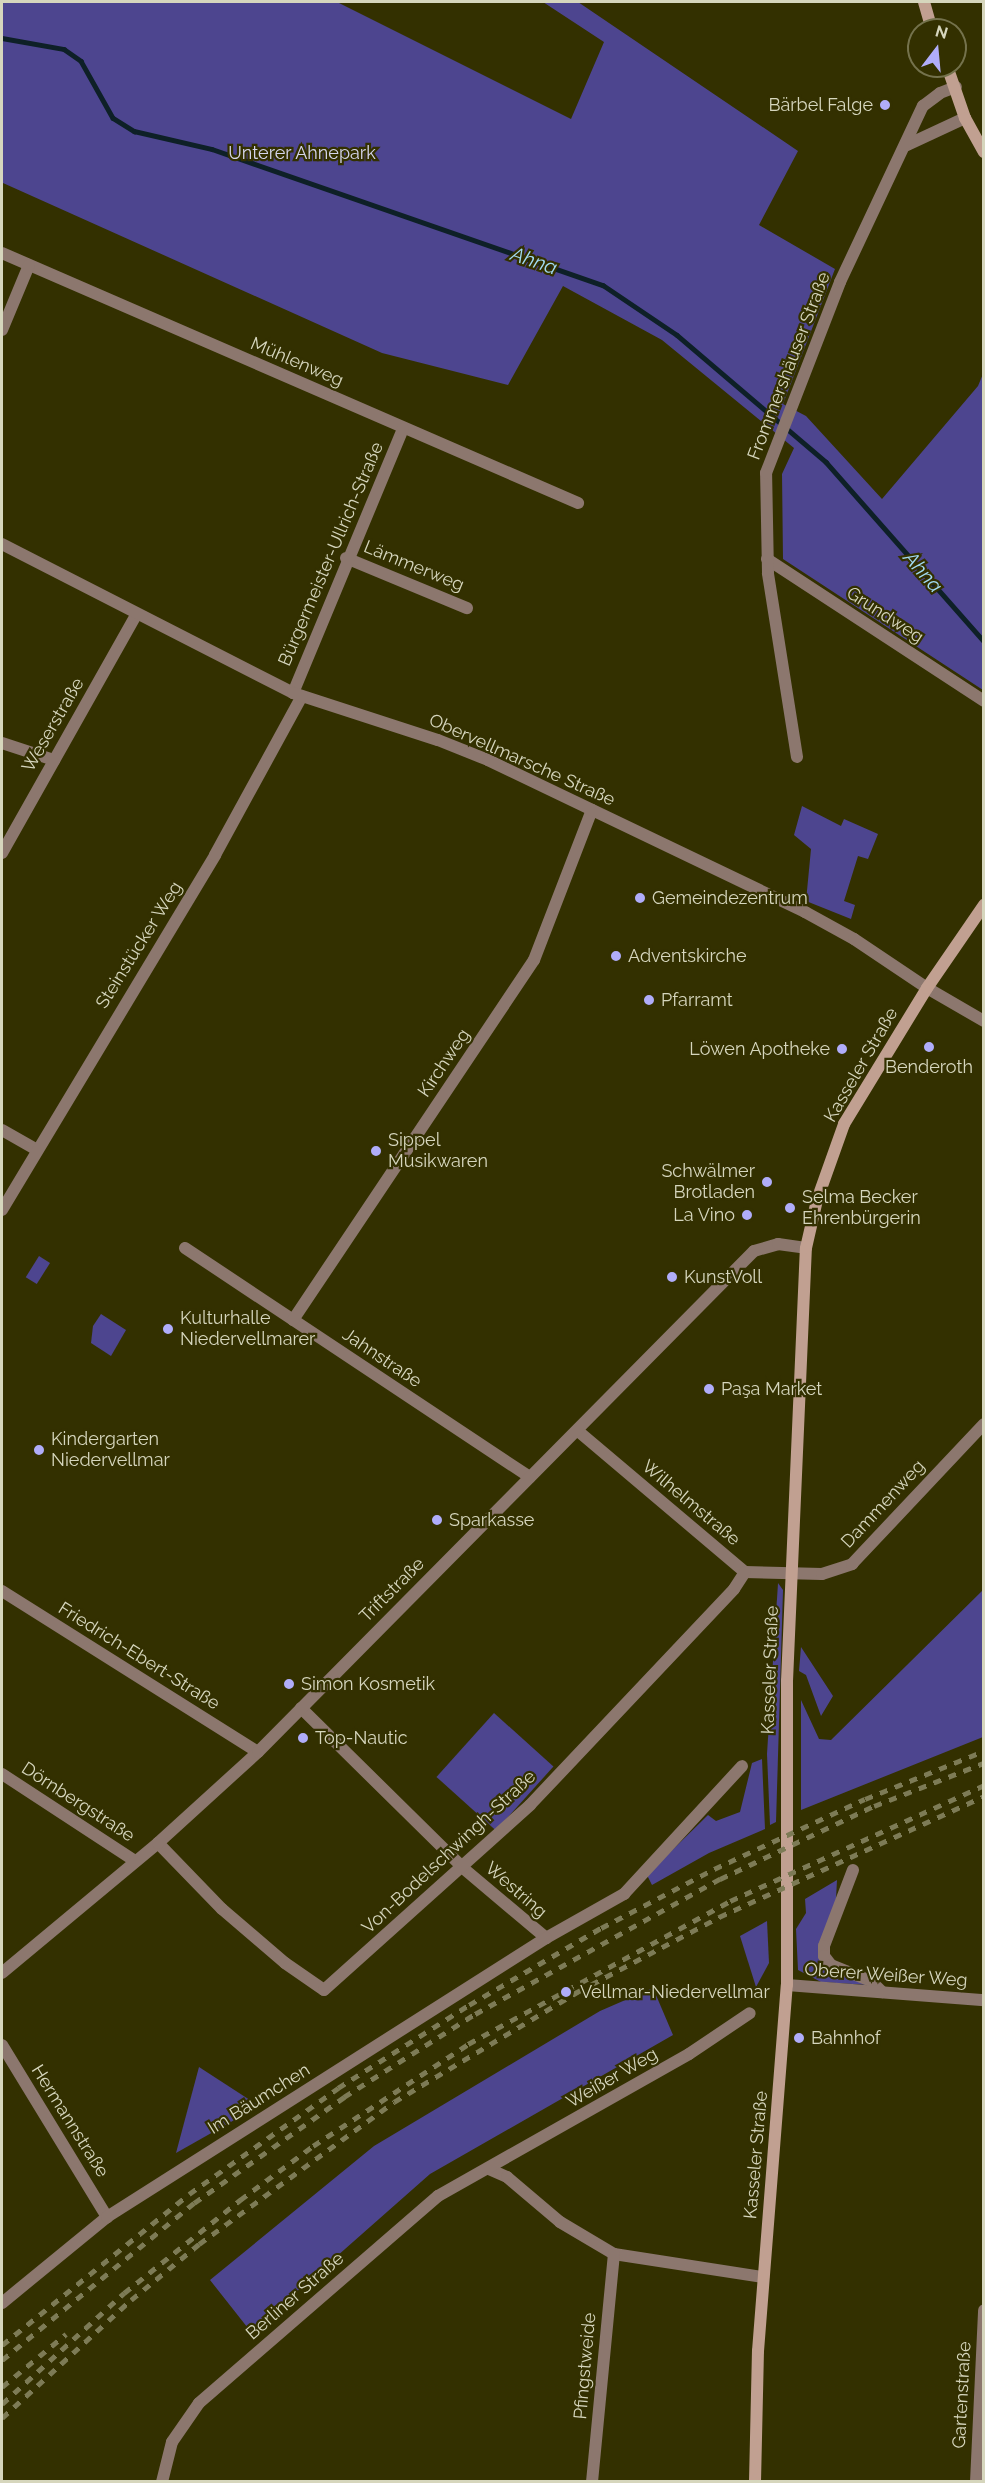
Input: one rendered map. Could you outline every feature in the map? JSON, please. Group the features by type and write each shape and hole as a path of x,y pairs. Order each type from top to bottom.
{"main road":[{"path":"924,2 929,18"},
{"path":"952,78 965,118 984,152"},
{"name":"Kasseler Straße","path":"755,2481 763,2277 786,1985 784,1798 806,1248 817,1200 844,1124 927,988 984,905"}],"street":[{"name":"Frommershäuser Straße","path":"797,757 767,559 766,474 840,282 908,145 923,106 956,87"},
{"path":"908,145 965,118"},
{"name":"Mühlenweg","path":"2,253 578,503"},
{"path":"2,330 29,265"},
{"name":"Bürgermeister-Ullrich-Straße","path":"298,694 346,558 403,429"},
{"name":"Obervellmarsche Straße","path":"2,544 136,615 298,694 438,740 592,810 805,912 854,939 927,988 984,1021"},
{"name":"Lämmerweg","path":"346,558 467,608"},
{"name":"Grundweg","path":"767,559 984,700"},
{"name":"Weserstraße","path":"2,853 136,615"},
{"name":"Steinstücker Weg","path":"2,1210 215,855 298,694"},
{"path":"2,743 54,760"},
{"name":"Kirchweg","path":"293,1320 534,960 592,810"},
{"path":"2,1131 37,1150"},
{"name":"Triftstraße","path":"2,1973 158,1843 258,1752 754,1251 778,1244 806,1248"},
{"name":"Jahnstraße","path":"185,1248 530,1477"},
{"name":"Dammenweg","path":"792,1573 822,1574 852,1564 984,1424"},
{"name":"Wilhelmstraße","path":"578,1431 745,1572 792,1573"},
{"name":"Von-Bodelschwingh-Straße","path":"158,1843 222,1909 285,1963 324,1990 464,1868 578,1755 734,1589 745,1572"},
{"name":"Friedrich-Ebert-Straße","path":"2,1591 258,1752"},
{"name":"Westring","path":"301,1708 464,1868 546,1938 624,1894 742,1766"},
{"name":"Dörnbergstraße","path":"2,1774 135,1861"},
{"path":"853,1870 824,1946 824,1956 831,1965 871,1981 882,1992"},
{"name":"Im Bäumchen","path":"2,2303 107,2217 546,1938"},
{"name":"Oberer Weißer Weg","path":"786,1985 984,2000"},
{"name":"Weißer Weg","path":"489,2169 690,2054 750,2013"},
{"name":"Hermannstraße","path":"2,2045 107,2217"},
{"path":"489,2169 507,2177 560,2222 614,2254 763,2277"},
{"name":"Berliner Straße","path":"162,2481 172,2442 199,2403 438,2196 489,2169"},
{"name":"Pfingstweide","path":"592,2481 614,2254"},
{"name":"Gartenstraße","path":"976,2481 984,2310"}],"green space":[{"name":"Unterer Ahnepark","path":"2,2 337,2 571,119 604,42 543,2 578,2 798,151 759,225 835,269 783,404 806,416 882,499 978,386 983,374 983,690 783,559 782,474 794,448 662,340 563,286 508,385 382,353 3,183"},
{"path":"802,806 841,826 844,819 878,834 868,859 858,856 844,901 855,905 851,919 806,901 811,849 794,835"},
{"path":"39,1256 50,1263 37,1284 26,1277"},
{"path":"101,1314 126,1330 111,1356 91,1343 93,1326"},
{"path":"778,1583 783,1590 776,1822 770,1825 767,1754"},
{"path":"983,1590 983,1737 801,1810 801,1700 819,1739 831,1740"},
{"path":"801,1647 833,1696 821,1716 806,1675 799,1671"},
{"path":"494,1713 553,1767 496,1830 436,1777"},
{"path":"762,1759 765,1829 709,1853 652,1885 647,1875 708,1815 716,1821 740,1812 752,1763"},
{"path":"837,1880 836,1899 820,1959 869,1985 821,1982 798,1970 796,1929 806,1913 805,1899"},
{"path":"767,1921 769,1963 756,1987 740,1936"},
{"path":"653,1988 673,2035 430,2174 251,2332 210,2280 374,2146 600,2011"},
{"path":"199,2067 259,2106 176,2153"}],"waterway":[{"name":"Ahna","path":"2,38 64,49 81,61 113,118 134,131 212,149 603,285 677,335 826,462 984,641"}],"railway":[{"path":"2,2345 189,2194 338,2088 469,2005 601,1928 714,1869 865,1799 984,1751"},
{"path":"2,2360 194,2203 344,2097 475,2014 720,1879 874,1806 984,1763"},
{"path":"2,2404 124,2293 240,2200 313,2146 468,2044 730,1901 984,1785"},
{"path":"2,2418 131,2300 199,2244 394,2102 577,1992 719,1917 984,1796"},
{"path":"2,2387 66,2334"}],"place":[{"name":"Bärbel Falge","path":"885,105"},
{"name":"Gemeindezentrum","path":"640,898"},
{"name":"Adventskirche","path":"616,956"},
{"name":"Pfarramt","path":"649,1000"},
{"name":"Benderoth","path":"929,1047"},
{"name":"Löwen Apotheke","path":"842,1049"},
{"name":"Sippel Musikwaren","path":"376,1151"},
{"name":"Schwälmer Brotladen","path":"767,1182"},
{"name":"Selma Becker Ehrenbürgerin","path":"790,1208"},
{"name":"La Vino","path":"747,1215"},
{"name":"KunstVoll","path":"672,1277"},
{"name":"Kulturhalle Niedervellmarer","path":"168,1329"},
{"name":"Paşa Market","path":"709,1389"},
{"name":"Kindergarten Niedervellmar","path":"39,1450"},
{"name":"Sparkasse","path":"437,1520"},
{"name":"Simon Kosmetik","path":"289,1684"},
{"name":"Top-Nautic","path":"303,1738"},
{"name":"Vellmar-Niedervellmar","path":"566,1992"},
{"name":"Bahnhof","path":"799,2038"}]}
